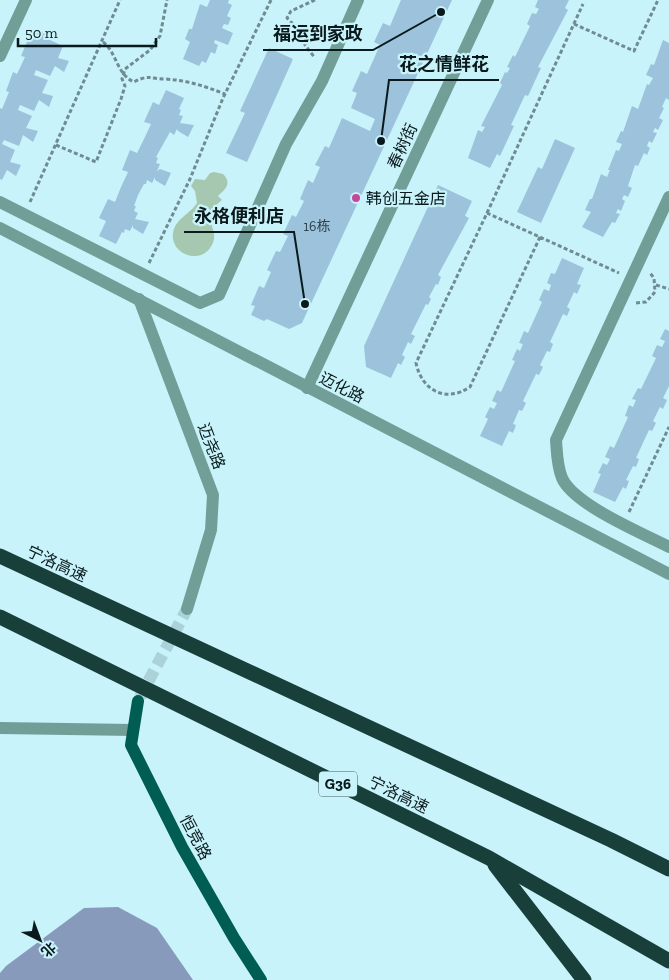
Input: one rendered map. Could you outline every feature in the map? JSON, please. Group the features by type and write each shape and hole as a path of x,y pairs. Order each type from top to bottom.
{"highway":[{"name":"宁洛高速","path":"0,556 611,840 669,869"},
{"name":"宁洛高速","path":"0,617 489,858 669,962"},
{"path":"489,858 584,980"}],"main road":[{"name":"恒竞路","path":"138,701 131,745 182,847 234,938 261,980"}],"street":[{"path":"0,56 26,0"},
{"path":"0,202 200,303 219,295 286,144 329,66 358,0"},
{"name":"春树街","path":"307,388 488,0"},
{"path":"669,197 556,440 557,461 562,479 579,498 669,547"},
{"name":"迈化路","path":"0,228 669,574"},
{"name":"迈尧路","path":"139,299 213,495 211,530 187,609"},
{"path":"0,728 133,730"}],"path":[{"path":"24,214 103,42 120,0"},
{"path":"56,145 96,162 121,99 125,86 122,79 125,68 150,50 160,36 167,0"},
{"path":"144,274 190,179 224,94 271,0"},
{"path":"315,0 291,11 287,18 302,33 305,45 317,60 329,66"},
{"path":"574,24 634,51 658,0"},
{"path":"540,237 470,387 455,394 438,393 422,382 416,363 583,4"},
{"path":"103,42 129,80 134,82 149,76 162,79 182,79 224,94"},
{"path":"487,213 631,279"},
{"path":"656,285 669,289"},
{"path":"624,524 669,427"}],"green space":[{"path":"210,173 223,174 226,177 227,186 218,196 222,200 211,213 213,241 205,253 199,256 192,256 180,251 176,246 173,240 174,228 197,203 195,191 191,186 195,179 205,180"}],"water":[{"path":"118,907 157,928 193,980 0,980 0,973 6,966 84,908"}],"building":[{"path":"210,0 229,0 228,3 232,5 227,16 231,18 228,25 224,24 222,28 233,33 228,45 215,40 214,43 218,45 215,54 211,52 206,63 202,61 199,66 183,59 190,42 185,39 189,29 192,29 200,4 207,7"},
{"path":"401,0 452,0 302,323 289,329 267,319 264,321 251,315 255,306 251,305 259,286 264,288 271,272 267,270 276,251 280,252 288,236 283,234 292,215 296,217 304,201 300,199 308,180 313,183 320,167 315,165 325,146 329,148 342,118 370,131 375,119 351,108 357,93 352,91 361,71 367,74 380,45 374,42 383,23 390,26"},
{"path":"538,0 569,0 565,8 568,10 538,67 541,68 528,96 525,95 511,125 514,126 500,156 497,154 490,168 468,158 478,130 482,132 485,127 481,126 502,85 500,83 505,72 507,73 510,68 507,67 513,55 515,57 530,26 527,24 532,13 536,14 539,9 535,7"},
{"path":"37,30 51,36 50,40 63,46 58,58 69,61 64,72 55,66 50,76 36,70 34,75 48,80 42,93 53,96 49,107 39,100 34,111 20,105 18,110 32,116 26,128 38,131 33,142 23,135 19,146 4,140 2,144 15,150 10,162 21,165 16,176 7,170 2,180 0,179 0,108 2,109 9,92 6,91 13,72 17,74 25,57 21,56 29,37 33,39"},
{"path":"663,40 669,43 669,100 666,98 662,107 664,108 659,118 663,120 658,130 655,128 653,132 657,133 652,143 649,141 647,146 650,148 647,155 644,153 638,166 635,165 628,186 632,188 628,197 624,195 622,199 625,201 621,211 618,209 616,213 620,214 615,223 612,222 603,237 582,227 591,212 585,210 590,199 592,199 601,174 607,177 616,150 619,151 622,144 616,142 621,131 623,132 632,106 638,109 647,84 649,85 653,78 646,75 651,64 654,65"},
{"path":"269,48 293,59 247,162 226,153 245,113 240,111"},
{"path":"166,90 184,98 179,109 181,110 179,115 183,116 180,123 194,125 188,137 177,129 174,135 170,132 156,157 158,158 156,163 160,164 157,171 160,169 171,173 165,186 155,180 155,177 152,183 147,180 138,195 134,206 136,206 134,211 138,213 135,219 149,222 143,234 133,228 133,225 130,231 125,229 124,233 122,232 116,244 99,236 106,221 99,218 108,199 115,202 128,172 122,170 130,150 137,153 151,124 144,122 153,102 159,105"},
{"path":"555,139 575,148 541,223 517,212 538,167 542,169"},
{"path":"438,185 472,201 465,216 469,218 438,275 441,277 438,285 436,284 429,297 431,299 428,305 426,304 411,334 415,336 411,344 408,342 402,355 405,357 401,365 398,363 391,378 366,367 364,346"},
{"path":"562,258 584,268 577,284 581,285 577,294 574,292 567,307 570,309 567,316 563,314 550,342 553,344 550,352 547,351 540,365 543,367 539,375 536,374 523,401 526,403 522,411 519,410 513,424 516,425 513,433 509,431 502,446 480,436 488,419 485,417 490,407 494,409 497,403 492,401 497,390 501,392 515,361 512,360 517,349 520,351 523,344 519,343 524,331 528,333 542,302 539,300 544,289 549,291 551,285 547,283 551,273 555,274"},
{"path":"665,329 669,331 669,386 663,398 667,400 663,409 660,407 653,421 656,423 652,431 649,430 636,458 639,459 636,467 633,466 626,480 629,481 626,489 623,487 615,502 593,492 601,474 598,473 603,463 607,465 610,459 605,457 610,446 614,448 628,417 625,416 629,405 633,407 636,400 632,399 638,388 641,389 656,358 652,356 657,345 662,347 665,341 660,339"}],"tunnel":[{"path":"140,697 187,609"}],"place":[{"name":"福运到家政","path":"441,12"},
{"name":"花之情鲜花","path":"381,141"},
{"name":"韩创五金店","path":"356,198"},
{"name":"永格便利店","path":"305,304"}]}
